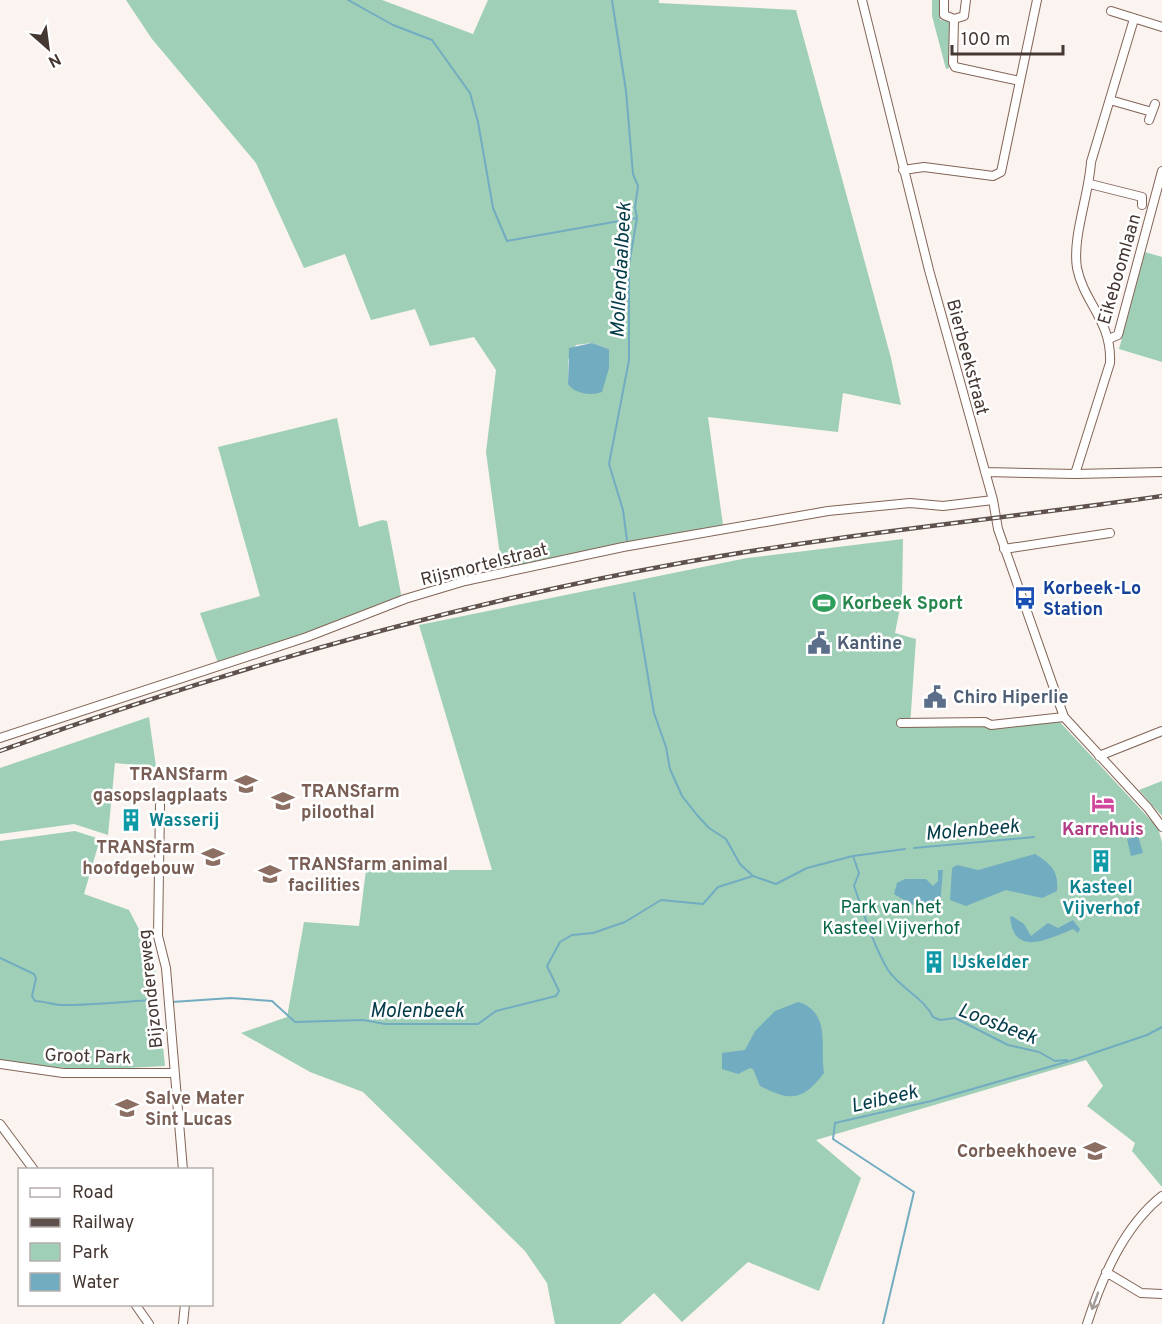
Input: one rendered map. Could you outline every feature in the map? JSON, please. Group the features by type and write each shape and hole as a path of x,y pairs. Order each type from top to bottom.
{"street":[{"name":"Bierbeekstraat","path":"862,0 903,170 993,500 1004,549 1064,717 1148,808 1162,827"},
{"path":"944,0 944,15 954,19 964,16 966,0"},
{"path":"903,170 924,167 993,176 999,174 1037,0"},
{"path":"1111,11 1162,27"},
{"path":"954,19 953,63 955,67 1020,81"},
{"path":"1109,339 1078,271 1076,254 1090,184 1091,162 1134,19"},
{"path":"1110,100 1151,116 1155,104"},
{"name":"Eikeboomlaan","path":"1074,474 1110,363 1109,339 1118,335 1162,171"},
{"path":"1090,184 1142,197 1142,205"},
{"path":"985,472 1074,474 1162,472"},
{"name":"Rijsmortelstraat","path":"0,738 307,637 405,599 465,581 623,547 792,517 910,503 943,506 993,500"},
{"path":"1004,549 1110,533"},
{"path":"901,723 985,722 991,725 1064,717"},
{"path":"1099,756 1162,731"},
{"name":"Bijzondereweg","path":"160,805 158,936 166,968 183,1168"},
{"name":"Groot Park","path":"0,1064 72,1074 174,1072"},
{"path":"0,1124 33,1168"},
{"path":"1087,1324 1106,1272 1129,1233 1162,1196"},
{"path":"1106,1272 1141,1293 1162,1294"},
{"path":"136,1306 149,1324"},
{"path":"183,1324 185,1306"}],"green space":[{"path":"126,0 382,0 473,34 488,0 659,0 659,3 796,10 891,358 901,405 843,393 838,432 708,417 723,525 502,570 486,452 496,370 474,337 430,346 415,309 371,320 345,254 304,268 256,163 152,39","holes":["592,343 609,349 568,384 568,360 576,345"]},
{"path":"932,0 941,0 940,20 949,21 949,68 946,69 932,16"},
{"path":"1145,252 1162,257 1162,362 1119,349"},
{"path":"337,418 359,527 382,520 387,521 401,594 399,601 218,663 200,613 260,596 218,447"},
{"name":"Park van het Kasteel Vijverhof","path":"903,539 902,598 895,633 916,639 910,726 1058,720 1158,828 1162,842 1162,1187 1132,1151 1135,1143 1087,1106 1103,1086 1086,1060 816,1140 861,1178 819,1291 748,1262 682,1322 654,1293 620,1324 555,1324 547,1283 525,1251 363,1092 310,1072 241,1033 287,1017 304,922 359,926 366,870 492,870 419,625 747,558"},
{"path":"149,717 156,767 115,763 108,835 74,824 0,834 0,768"},
{"path":"1162,781 1162,816 1139,790"},
{"path":"75,831 100,839 84,894 129,910 154,958 165,1066 88,1070 0,1062 0,841"}],"water":[{"path":"592,343 609,349 609,368 602,392 588,394 575,390 568,384 569,348"},
{"path":"1138,836 1143,853 1131,856 1127,839"},
{"path":"1035,854 1053,869 1057,878 1057,891 1042,898 1006,890 966,906 950,900 952,868 957,865 978,870"},
{"path":"938,870 943,870 940,906 936,908 922,902 912,905 894,894 897,883 905,879 926,879 933,886 938,881"},
{"path":"1010,917 1024,924 1031,936 1048,923 1058,928 1073,920 1080,929 1078,933 1073,929 1042,941 1025,941 1018,937 1013,929"},
{"path":"798,1002 815,1013 822,1031 824,1073 809,1089 802,1094 788,1096 760,1086 753,1069 750,1068 738,1074 722,1069 722,1053 745,1050 755,1031 775,1011"}],"waterway":[{"path":"348,0 393,25 432,40 470,93 478,122 493,208 507,241 636,218"},
{"name":"Mollendaalbeek","path":"612,0 626,91 633,174 638,186 635,208 637,218 629,265 629,360 609,464 623,510 627,540"},
{"name":"Mollendaalbeek","path":"634,593 654,713 666,747 670,769 682,796 709,828 726,839 740,864 753,876"},
{"name":"Molenbeek","path":"914,848 1034,837"},
{"name":"Molenbeek","path":"172,1002 231,998 272,1001 295,1022 363,1020 385,1024 478,1024 496,1011 556,996 559,991 547,966 560,942 572,935 593,933 625,922 661,900 703,904 718,887 753,876 776,884 807,868 853,856 905,849"},
{"name":"Loosbeek","path":"853,856 859,873 854,886 878,950 888,970 924,1004 933,1017 940,1020 955,1018 1008,1045 1039,1052 1055,1061 1067,1060"},
{"name":"Molenbeek","path":"0,958 34,974 36,978 32,996 35,1001 62,1005 151,1000"},
{"name":"Loosbeek","path":"1073,1060 1147,1035 1162,1027"},
{"name":"Leibeek","path":"883,1324 914,1192 833,1139 835,1123 931,1101 1073,1060"}],"railway":[{"path":"0,751 252,667 422,620 594,580 681,563 861,535 1162,496"}],"place":[{"name":"Korbeek-Lo Station","path":"1025,598"},
{"name":"Korbeek Sport","path":"824,603"},
{"name":"Kantine","path":"819,643"},
{"name":"Chiro Hiperlie","path":"935,697"},
{"name":"TRANSfarm gasopslagplaats","path":"246,784"},
{"name":"TRANSfarm piloothal","path":"283,801"},
{"name":"Karrehuis","path":"1103,803"},
{"name":"Wasserij","path":"131,820"},
{"name":"TRANSfarm hoofdgebouw","path":"213,857"},
{"name":"Kasteel Vijverhof","path":"1101,861"},
{"name":"TRANSfarm animal facilities","path":"270,874"},
{"name":"IJskelder","path":"934,962"},
{"name":"Salve Mater Sint Lucas","path":"127,1108"},
{"name":"Corbeekhoeve","path":"1095,1151"}]}
